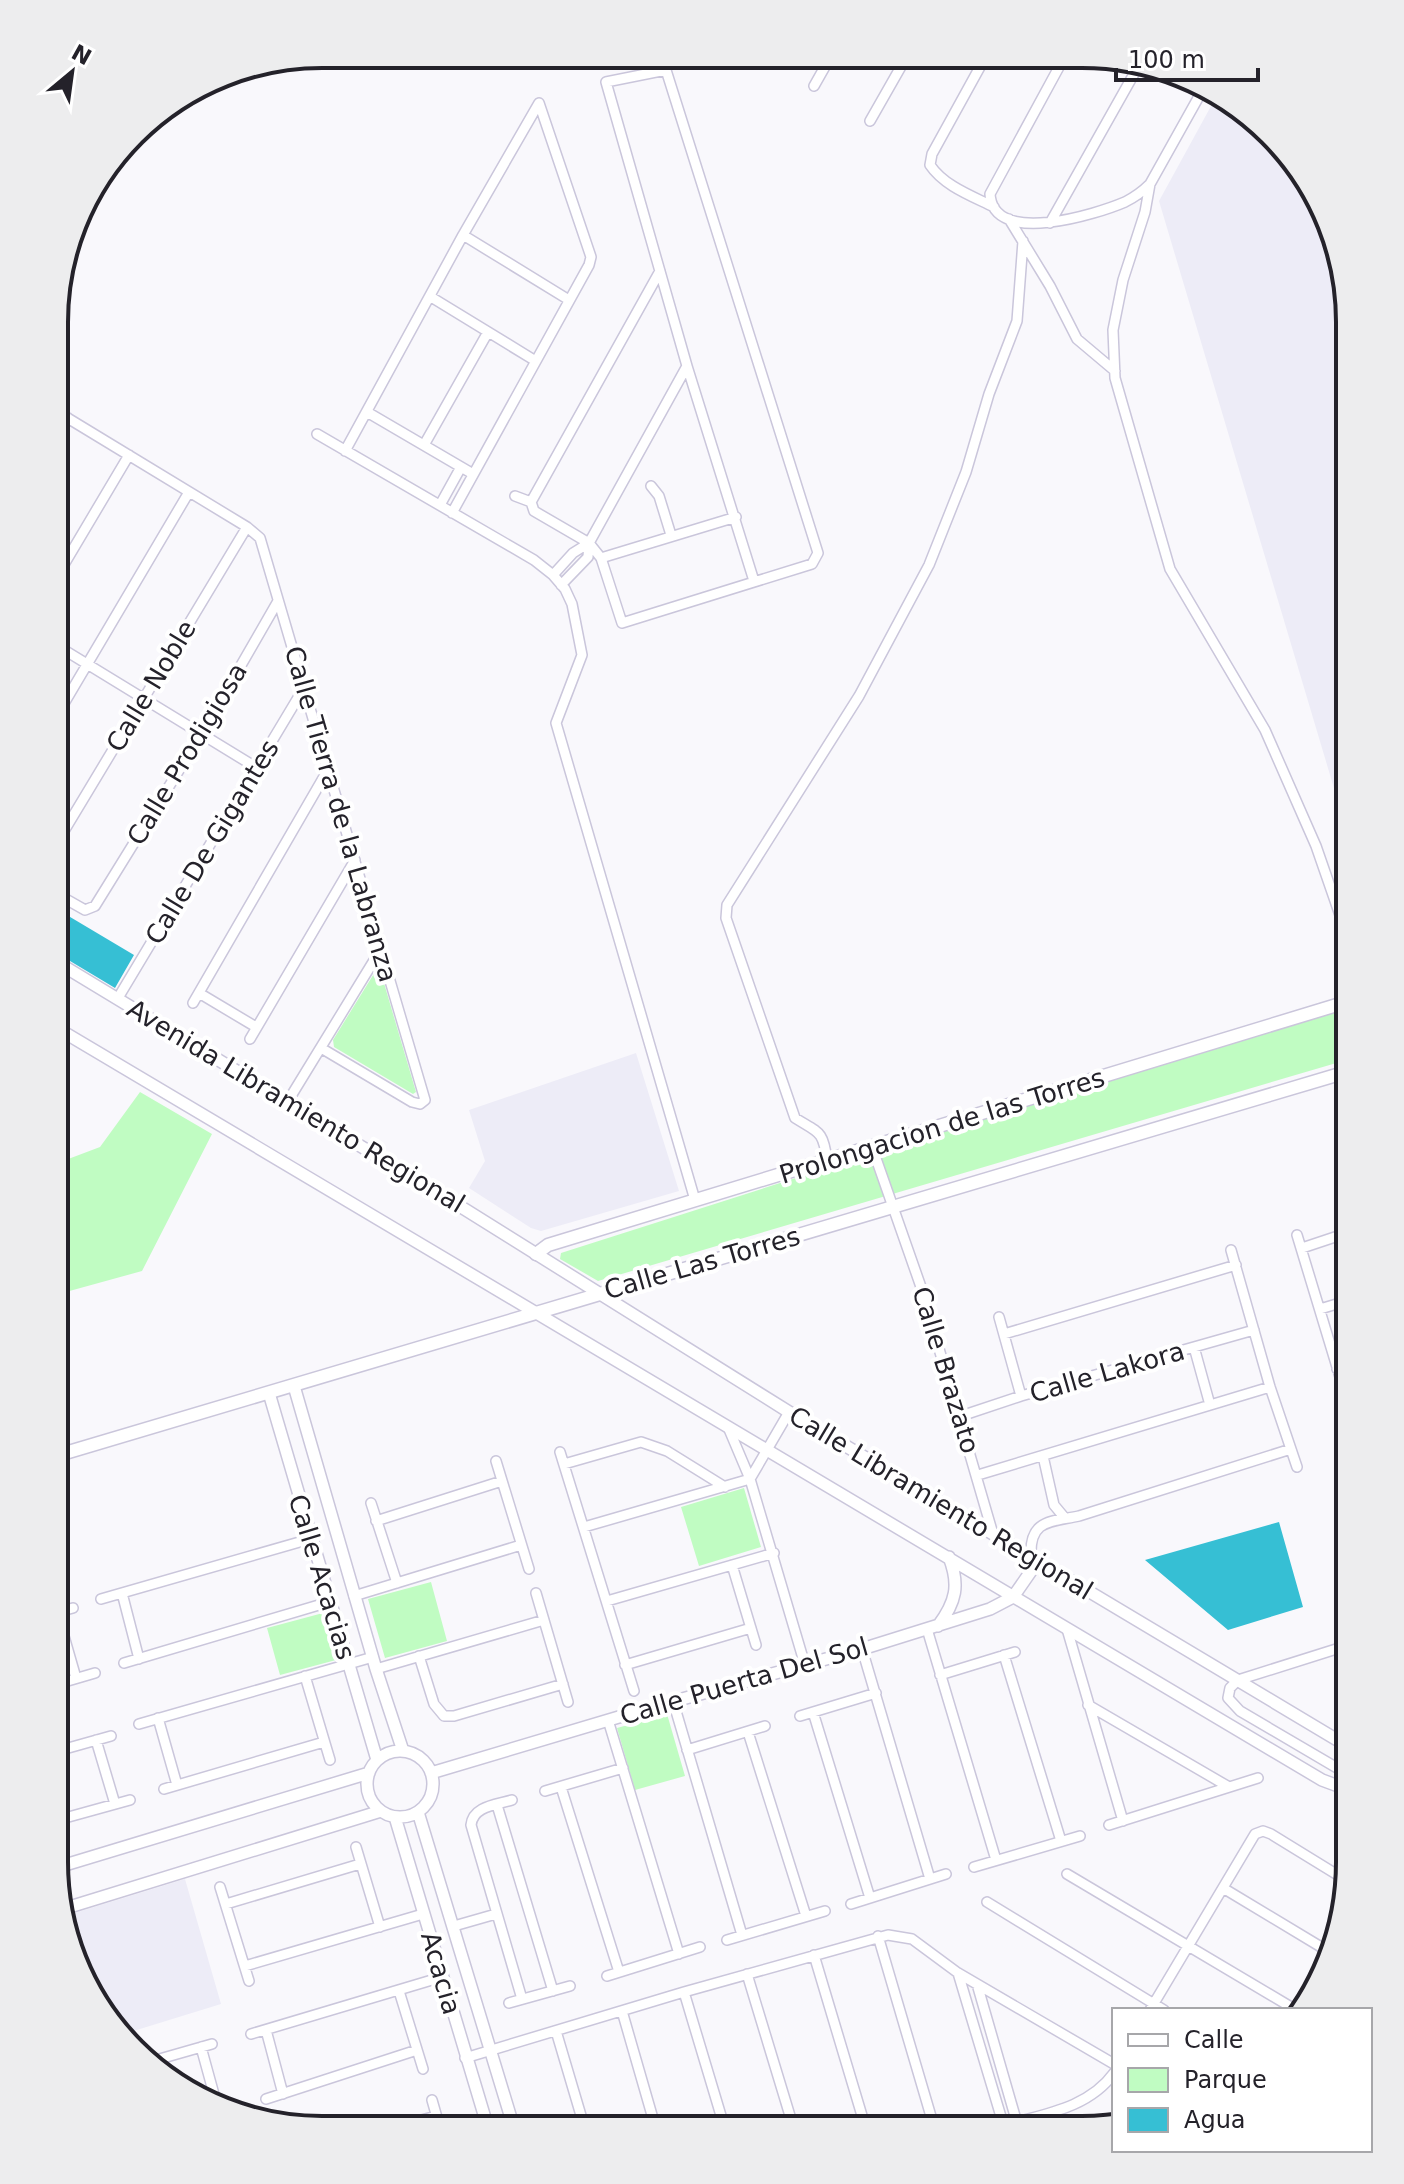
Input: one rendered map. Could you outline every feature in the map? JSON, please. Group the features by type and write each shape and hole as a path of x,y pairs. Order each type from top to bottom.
{"main road":[{"name":"Prolongacion de las Torres","path":"536,1254 548,1245 1336,1005"},
{"name":"Calle Las Torres","path":"68,1452 1336,1075"}],"street":[{"path":"814,86 824,68"},
{"path":"870,121 900,68"},
{"path":"979,68 932,154 930,165 936,174 1009,219 1050,286 1077,339 1115,371"},
{"path":"994,208 990,194 1058,68"},
{"path":"660,271 531,502 534,511 589,543 601,558 622,623 812,564 818,553 666,70 606,82 660,271 687,366 754,581"},
{"path":"1050,223 1134,74"},
{"path":"1199,97 1150,184 1145,212 1123,280 1113,330 1115,371 1170,569 1265,730 1316,846 1336,903"},
{"path":"345,451 539,103 591,257 452,513"},
{"path":"1009,219 1036,224 1090,214 1125,202 1150,184"},
{"path":"463,235 569,300"},
{"path":"827,1160 824,1140 818,1132 795,1118 726,918 727,905 859,696 929,565 966,472 989,394 1017,321 1023,241"},
{"path":"431,297 534,360"},
{"path":"424,445 488,332"},
{"path":"561,585 588,557 589,543 687,366"},
{"path":"367,412 473,474"},
{"path":"68,418 247,527"},
{"path":"317,434 534,560 553,575 572,604 582,655 556,723 695,1200"},
{"path":"68,558 129,455"},
{"path":"440,505 461,467"},
{"path":"651,486 659,496 671,535"},
{"path":"68,698 189,492"},
{"path":"515,496 531,502"},
{"path":"601,558 736,517"},
{"name":"Calle Tierra de la Labranza","path":"247,527 260,538 425,1100 420,1104 412,1102 321,1048"},
{"name":"Calle Noble","path":"68,825 247,527"},
{"path":"553,575 573,553 589,543"},
{"name":"Calle Prodigiosa","path":"68,900 85,910 95,906 202,733 278,601"},
{"path":"68,652 257,768"},
{"name":"Calle De Gigantes","path":"118,998 305,686"},
{"path":"193,1003 329,768"},
{"path":"250,1039 355,860"},
{"path":"288,1101 381,949"},
{"name":"Avenida Libramiento Regional","path":"68,969 536,1254"},
{"path":"199,993 256,1027"},
{"path":"68,1035 534,1313"},
{"name":"Calle Brazato","path":"872,1147 895,1207 961,1416 993,1534"},
{"path":"1297,1235 1335,1363"},
{"path":"1302,1248 1335,1237"},
{"path":"1231,1250 1270,1387 1297,1467"},
{"name":"Calle Libramiento Regional","path":"536,1254 789,1412 1335,1739"},
{"path":"1004,1334 1236,1265"},
{"path":"1320,1309 1335,1304"},
{"name":"Calle Libramiento Regional","path":"534,1313 1322,1780 1335,1785"},
{"path":"999,1317 1021,1396"},
{"name":"Calle Lakora","path":"961,1416 1254,1330"},
{"path":"1194,1347 1210,1405"},
{"name":"Calle Acacias","path":"294,1386 374,1663 403,1751"},
{"path":"978,1475 1270,1387"},
{"name":"Calle Acacias","path":"269,1393 377,1760"},
{"path":"584,1527 750,1479 789,1412"},
{"path":"728,1427 750,1479 774,1553 805,1665"},
{"path":"564,1464 641,1442 667,1451 725,1487"},
{"path":"1013,1597 1034,1559 1030,1541 1039,1527 1291,1449"},
{"path":"560,1452 634,1691"},
{"path":"1043,1456 1054,1505 1064,1517"},
{"path":"496,1461 529,1569"},
{"path":"376,1521 502,1481"},
{"path":"371,1503 397,1583"},
{"path":"101,1599 310,1539"},
{"path":"354,1596 521,1545"},
{"path":"607,1601 774,1553"},
{"path":"949,1557 957,1588 950,1609 933,1627 940,1675 996,1860"},
{"path":"732,1565 756,1645"},
{"path":"122,1593 139,1659"},
{"path":"536,1593 568,1702"},
{"name":"Calle Puerta Del Sol","path":"431,1773 862,1649 990,1609 1013,1597"},
{"path":"124,1663 329,1602"},
{"path":"68,1609 73,1608"},
{"path":"139,1724 347,1664 419,1656 544,1620"},
{"path":"625,1665 751,1628"},
{"path":"1067,1629 1123,1821"},
{"path":"862,1649 930,1879"},
{"path":"1335,1649 1238,1680 1230,1688 1228,1698 1240,1711 1335,1767"},
{"path":"68,1652 76,1678"},
{"path":"940,1675 1015,1652"},
{"path":"1004,1655 1061,1841"},
{"path":"419,1656 434,1704 444,1716 454,1716 563,1684"},
{"path":"68,1681 95,1673"},
{"path":"305,1676 330,1760"},
{"path":"800,1716 876,1693"},
{"path":"673,1701 742,1935"},
{"path":"1088,1705 1229,1787"},
{"path":"813,1712 870,1898"},
{"path":"158,1718 177,1785"},
{"path":"608,1720 679,1954"},
{"path":"687,1750 765,1726"},
{"path":"748,1732 806,1916"},
{"path":"68,1748 111,1736"},
{"path":"96,1740 115,1804"},
{"path":"164,1789 324,1742"},
{"path":"393,1751 403,1751 420,1758 431,1773 433,1791 418,1812 395,1817 375,1806 367,1790 369,1773 377,1760 393,1751"},
{"path":"545,1791 623,1768"},
{"path":"68,1864 369,1773"},
{"path":"1109,1825 1258,1778"},
{"path":"561,1787 619,1972"},
{"path":"68,1817 130,1800"},
{"path":"512,1800 478,1811 471,1820 522,1999"},
{"path":"497,1805 553,1991"},
{"path":"72,1906 381,1811"},
{"path":"418,1812 510,2116"},
{"name":"Acacia","path":"395,1817 484,2116"},
{"path":"987,1902 1152,2007 1252,1837 1258,1833 1271,1834 1335,1873"},
{"path":"974,1867 1080,1836"},
{"path":"356,1847 380,1927"},
{"path":"226,1904 360,1864"},
{"path":"851,1904 946,1874"},
{"path":"1067,1874 1290,2007"},
{"path":"220,1887 249,1981"},
{"path":"1223,1888 1322,1947"},
{"path":"727,1940 825,1911"},
{"path":"245,1966 423,1914"},
{"path":"454,1926 496,1914"},
{"path":"465,2058 878,1936 900,1935 923,1946 958,1973 1112,2063"},
{"path":"878,1936 931,2116"},
{"path":"607,1976 700,1947"},
{"path":"814,1955 862,2116"},
{"path":"958,1973 1001,2116"},
{"path":"747,1974 790,2116"},
{"path":"251,2034 442,1977"},
{"path":"977,1984 1014,2116"},
{"path":"509,2003 570,1986"},
{"path":"399,1991 423,2069"},
{"path":"684,1992 721,2116"},
{"path":"622,2011 652,2116"},
{"path":"266,2030 283,2094"},
{"path":"556,2031 581,2116"},
{"path":"161,2059 212,2044"},
{"path":"201,2047 213,2091"},
{"path":"266,2099 417,2050"},
{"path":"1046,2116 1074,2106 1101,2089 1112,2075"},
{"path":"432,2100 436,2116"}],"shaded area":[{"path":"1212,104 1237,120 1284,167 1317,225 1327,256 1336,322 1336,794 1159,201"},
{"path":"636,1053 679,1191 541,1231 531,1228 469,1188 485,1161 469,1110"},
{"path":"185,1879 221,2004 133,2031 102,1989 81,1944 73,1913"}],"green space":[{"path":"375,972 381,973 416,1092 413,1094 334,1047 333,1040"},
{"path":"1336,1006 1336,1063 598,1281 560,1259 561,1253"},
{"path":"140,1092 212,1134 142,1271 68,1291 68,1159 100,1147"},
{"path":"744,1488 761,1547 699,1566 681,1507"},
{"path":"431,1582 447,1641 385,1658 368,1599"},
{"path":"323,1613 336,1660 280,1675 267,1628"},
{"path":"667,1714 685,1776 635,1790 617,1728"}],"water":[{"path":"68,916 134,955 115,988 68,960"},
{"path":"1279,1522 1303,1607 1228,1630 1145,1560"}]}
